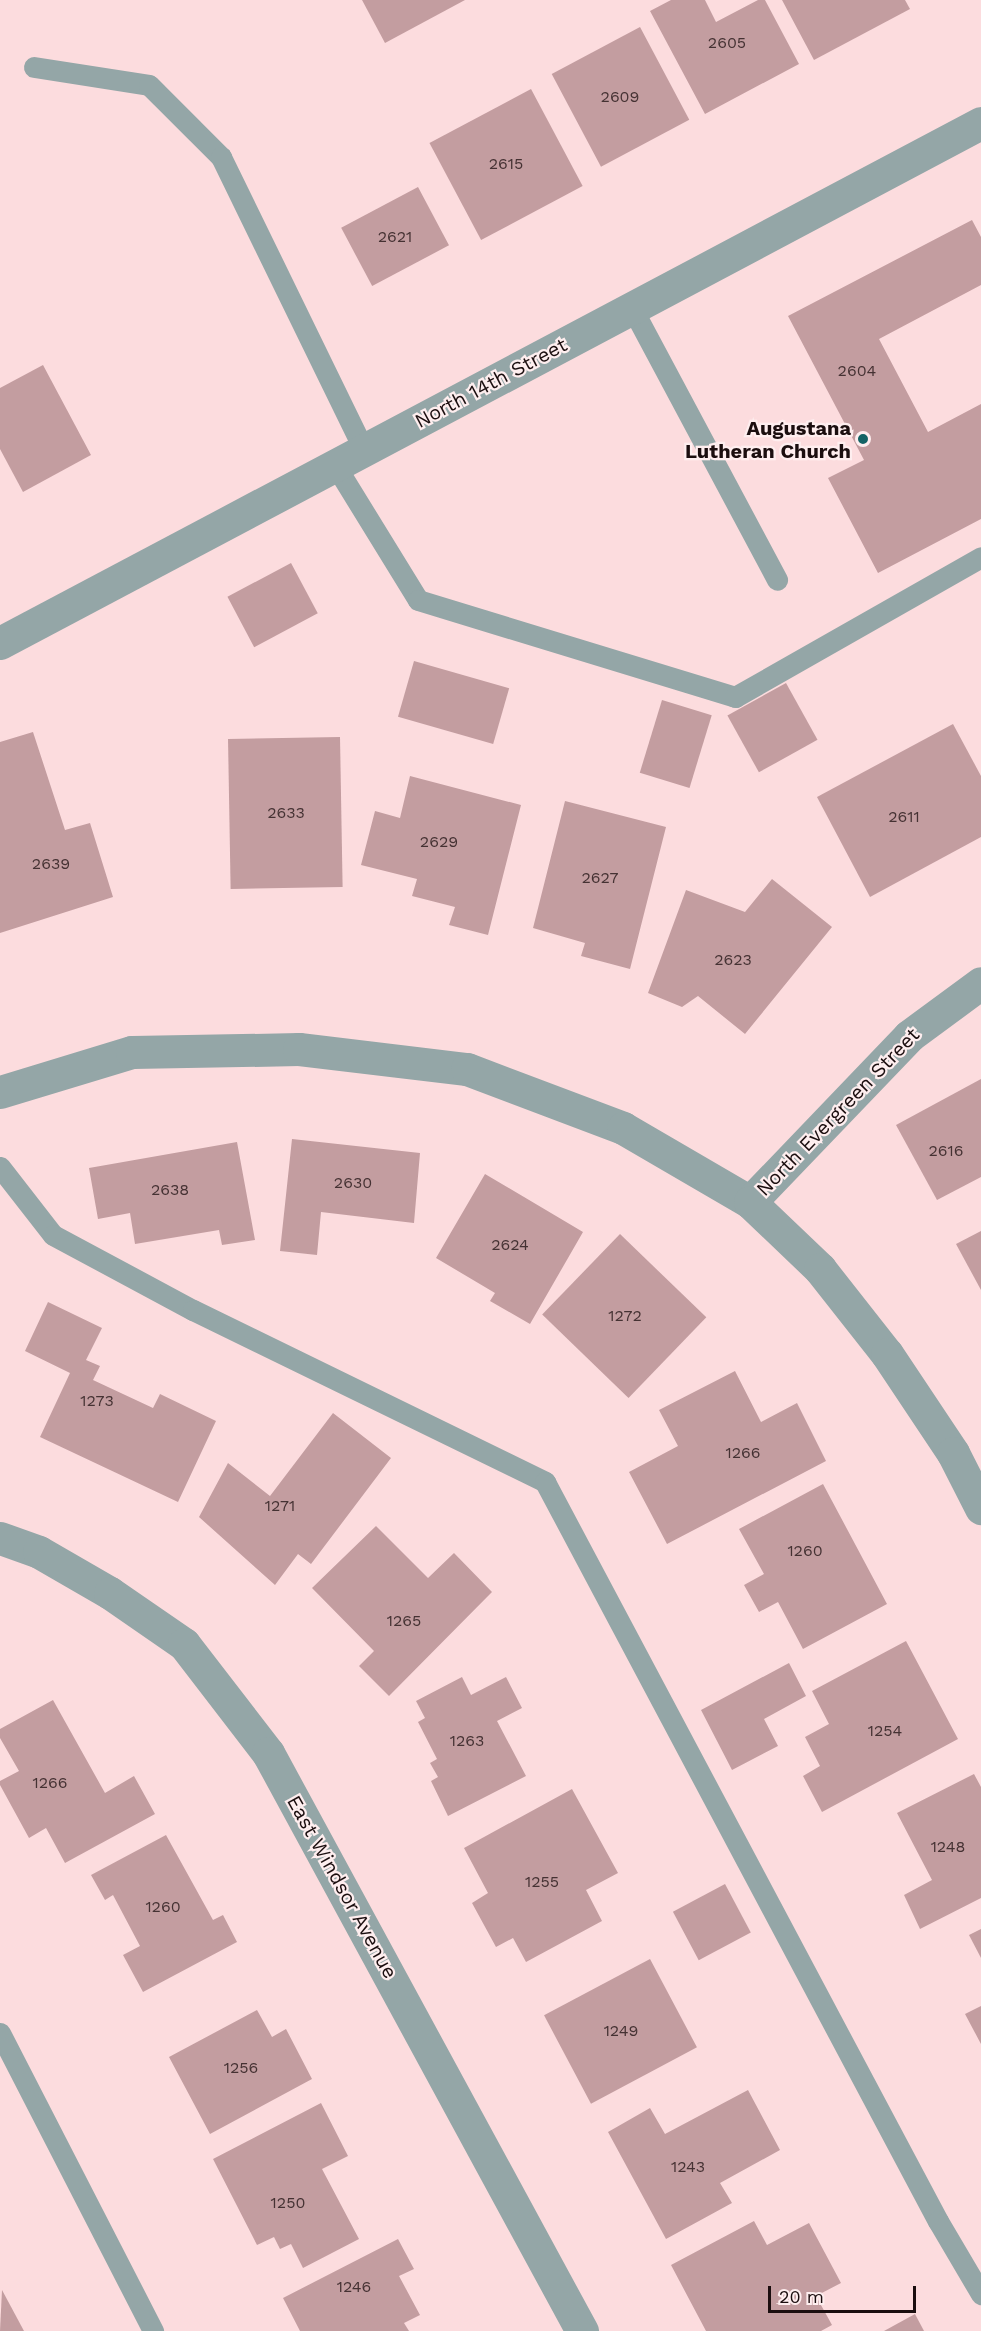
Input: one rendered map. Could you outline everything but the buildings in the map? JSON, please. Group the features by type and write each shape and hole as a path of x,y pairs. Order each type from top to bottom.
{"street":[{"name":"North 14th Street","path":"0,643 981,123"},
{"name":"North Evergreen Street","path":"0,1092 132,1052 298,1048 467,1069 623,1128 750,1202 909,1036 981,983"},
{"path":"750,1202 819,1269 887,1354 953,1453 981,1508"},
{"name":"East Windsor Avenue","path":"0,1538 49,1557 110,1593 184,1644 268,1753 582,2331"}],"lane":[{"path":"34,67 149,85 221,157 364,450"},
{"path":"632,308 777,580"},
{"path":"335,465 418,600 735,697 981,557"},
{"path":"0,1167 53,1234 193,1310 545,1482 938,2221 981,2294"},
{"path":"0,2034 153,2331"}],"place":[{"name":"Augustana Lutheran Church","path":"863,439"}]}
